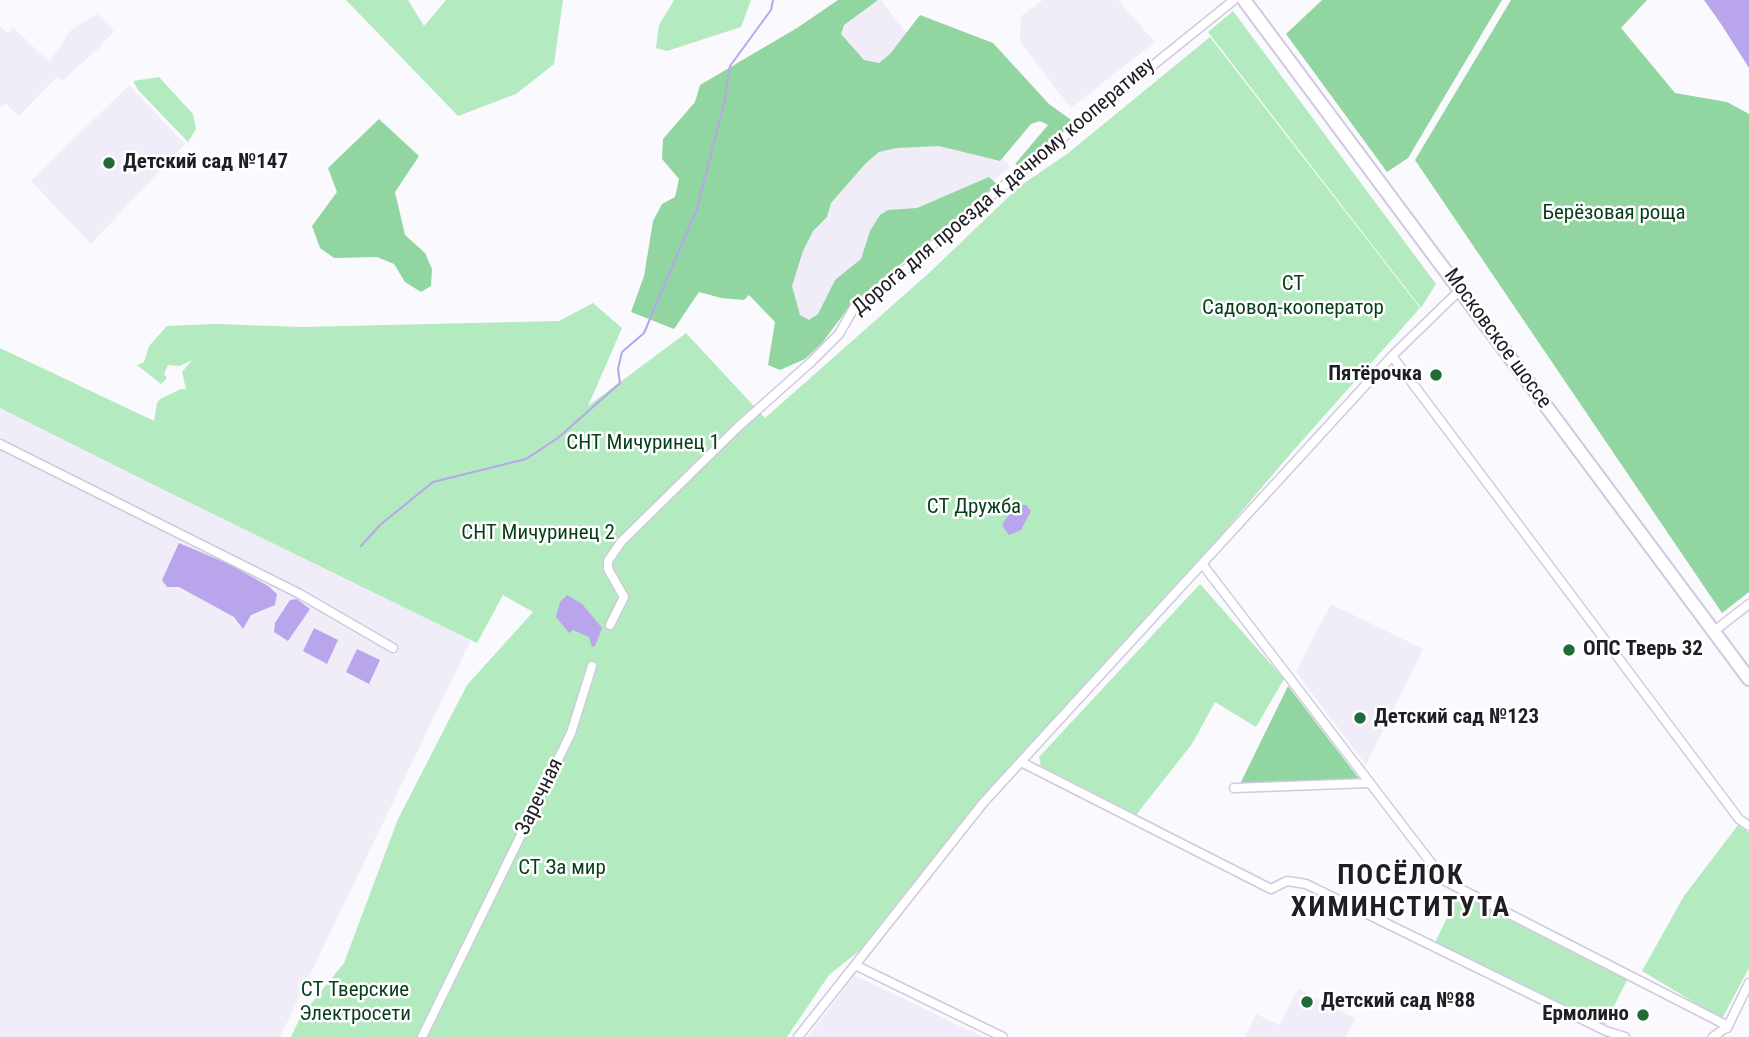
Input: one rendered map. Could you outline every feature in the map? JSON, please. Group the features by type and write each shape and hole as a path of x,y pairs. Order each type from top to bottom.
{"main road":[{"name":"Московское шоссе","path":"1244,0 1749,679"}],"street":[{"name":"Дорога для проезда к дачному кооперативу","path":"610,625 624,597 608,569 608,561 634,529 738,427 830,344 855,306 882,290 961,220 1234,0"},
{"path":"798,1037 983,803 1392,356 1461,289"},
{"path":"1392,356 1733,810 1749,826"},
{"path":"0,444 289,588 393,648"},
{"path":"1203,565 1445,881 1728,1026"},
{"path":"1713,632 1749,604"},
{"name":"Заречная","path":"422,1037 571,733 592,666"},
{"path":"1021,762 1271,889 1287,881 1306,884 1606,1031 1625,1037"},
{"path":"1234,788 1369,783"},
{"path":"855,965 1003,1037"},
{"path":"1722,1037 1749,983"},
{"path":"1713,1037 1728,1026"}],"shaded area":[{"path":"867,0 881,0 1010,167 801,340 738,91"},
{"path":"1043,0 1118,0 1155,42 1071,108 1020,42 1021,16"},
{"path":"1704,0 1749,0 1749,68 1721,24"},
{"path":"97,14 114,31 98,49 62,81 57,77 19,116 6,104 0,107 0,26 8,33 13,27 49,62 71,30"},
{"name":"Детский сад №147","path":"129,85 185,144 91,244 31,181"},
{"path":"0,408 471,640 280,1037 0,1037"},
{"path":"1015,505 1026,505 1031,511 1021,530 1009,535 1002,525"},
{"path":"179,543 231,565 268,586 277,594 275,605 251,615 243,629 234,617 179,587 167,587 162,580"},
{"path":"567,595 582,604 602,628 595,646 592,647 589,637 573,630 569,633 556,617 560,602"},
{"path":"297,599 310,609 288,641 274,632 275,623 290,600"},
{"name":"Детский сад №123","path":"1331,604 1423,649 1366,765 1296,672"},
{"path":"314,628 338,640 327,664 303,651"},
{"path":"357,649 380,660 369,684 346,672"},
{"path":"854,975 983,1037 808,1037"},
{"name":"Детский сад №88","path":"1298,989 1355,1018 1346,1037 1245,1037 1256,1014 1280,1025"}],"green space":[{"path":"346,0 408,0 424,26 446,0 563,0 554,64 516,94 458,116"},
{"path":"674,0 751,0 741,27 667,51 656,48 659,25"},
{"path":"838,0 878,0 844,25 841,34 864,60 879,63 890,54 920,15 993,43 1049,104 1074,122 1020,166 1015,164 1048,125 1040,121 1031,124 1000,161 939,146 897,148 879,152 831,203 827,217 813,231 803,251 792,286 800,315 809,320 818,314 835,280 861,259 870,231 880,215 888,210 917,208 989,177 997,184 849,307 822,343 805,359 780,370 768,365 775,322 749,295 744,300 699,292 674,329 631,312 644,276 653,221 662,204 675,197 679,179 662,159 663,139 695,102 700,85 797,28"},
{"path":"1322,0 1502,0 1408,158 1387,172 1286,34"},
{"name":"Берёзовая роща","path":"1511,0 1647,0 1621,28 1675,93 1727,102 1749,114 1749,592 1722,613 1415,160"},
{"path":"1233,11 1436,284 1421,308 1208,32"},
{"path":"1210,37 1420,308 1292,452 1108,668 986,799 879,935 829,975 787,1037 426,1037 435,1002 418,1037 291,1037 301,1016 344,963 398,819 467,685 533,612 503,595 477,643 156,486 0,408 0,348 154,421 160,399 186,389 182,372 192,360 180,366 168,365 164,374 167,378 161,384 137,365 144,362 149,346 167,326 216,324 302,327 559,321 593,303 622,328 588,406 686,333 765,418 929,273 1020,186 1067,154"},
{"path":"159,77 193,114 196,129 188,142 138,90 133,81"},
{"path":"379,119 419,156 395,192 405,235 425,253 432,269 431,286 421,292 405,282 394,264 377,257 334,258 320,248 312,226 337,192 328,168"},
{"path":"1200,584 1284,679 1256,727 1215,702 1192,744 1136,815 1041,767 1039,757"},
{"path":"1288,686 1360,780 1240,784"},
{"path":"1738,825 1749,833 1749,968 1722,1019 1642,971 1684,896"},
{"path":"1458,894 1628,978 1604,1026 1435,943"}],"waterway":[{"path":"361,546 380,525 433,482 526,459 558,438 620,383 618,369 622,352 644,333 697,209 725,99 730,66 771,10 773,0"}],"place":[{"name":"Детский сад №147","path":"109,163"},
{"name":"Пятёрочка","path":"1436,375"},
{"name":"ОПС Тверь 32","path":"1569,650"},
{"name":"Детский сад №123","path":"1360,718"},
{"name":"Детский сад №88","path":"1307,1002"},
{"name":"Ермолино","path":"1643,1015"}],"district":[{"name":"ПОСЁЛОК ХИМИНСТИТУТА","path":"1401,893"}],"park label":[{"name":"СТ Садовод-кооператор","path":"1293,297"},
{"name":"СНТ Мичуринец 1","path":"643,444"},
{"name":"СТ Дружба","path":"974,508"},
{"name":"СНТ Мичуринец 2","path":"538,534"},
{"name":"СТ За мир","path":"562,869"},
{"name":"СТ Тверские Электросети","path":"355,1003"}]}
